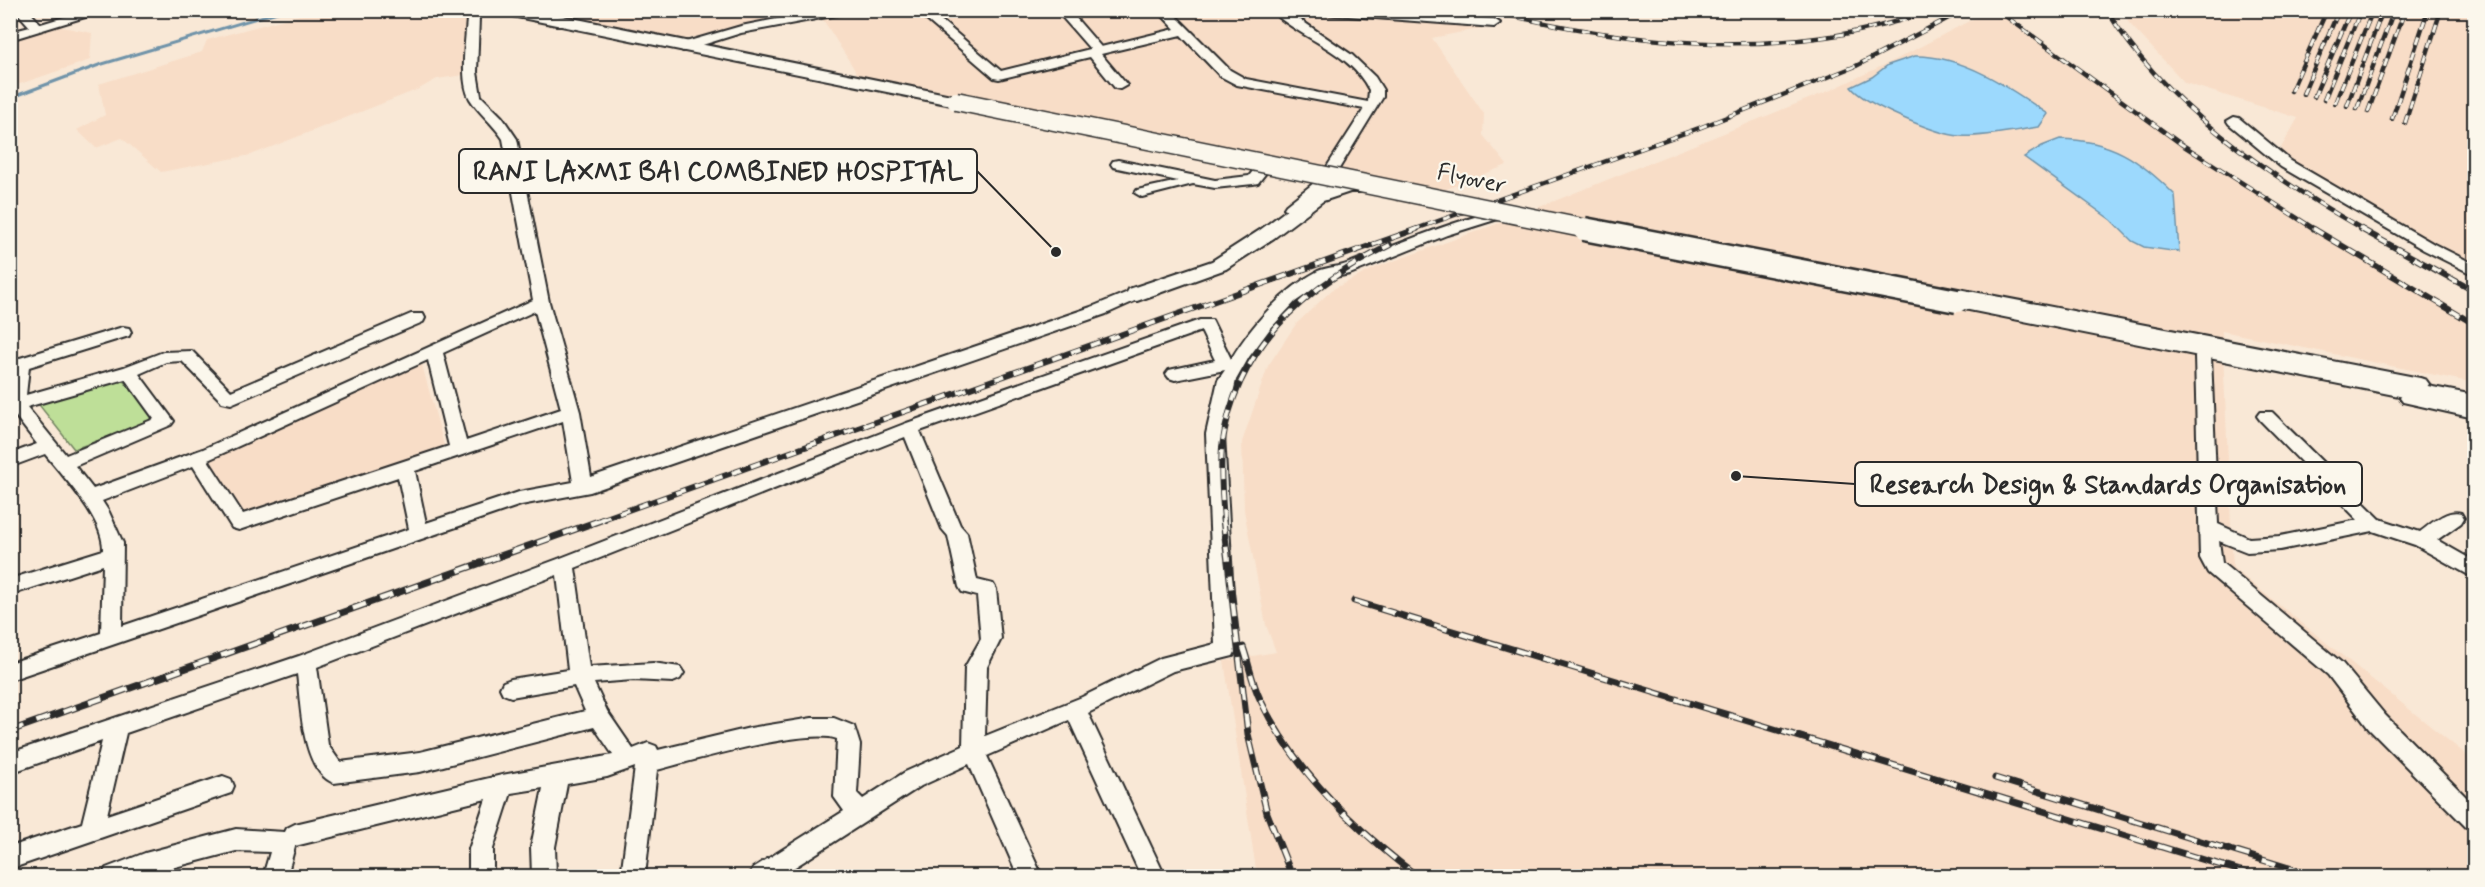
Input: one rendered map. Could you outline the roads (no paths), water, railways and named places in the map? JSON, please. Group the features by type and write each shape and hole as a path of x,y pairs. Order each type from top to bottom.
{"main road":[{"name":"Flyover","path":"507,10 1427,196 2475,403"},
{"path":"1146,291 1219,265 1267,234 1316,197 1331,191 1349,186 1361,186 1416,197 1427,196"}],"street":[{"path":"21,10 38,28"},
{"path":"10,36 102,10"},
{"path":"476,10 473,18 471,72 475,97 497,120 510,139 542,302 570,412 583,487"},
{"path":"683,47 790,15 843,10"},
{"path":"921,10 999,75 1183,31"},
{"path":"1062,10 1120,85"},
{"path":"1163,10 1225,73 1242,82 1372,107"},
{"path":"10,672 519,499 583,487 1100,310 1198,268 1246,242 1328,176 1377,98 1376,89 1366,74 1348,57 1278,10"},
{"path":"1322,10 1494,23"},
{"path":"962,98 1328,176 1262,169 954,105 950,100 962,98"},
{"path":"2234,121 2286,164 2429,247 2475,270"},
{"path":"1118,164 1215,184 1253,180 1262,169"},
{"path":"1142,193 1182,184 1191,179"},
{"path":"761,876 913,779 1075,709 1168,664 1226,650 1215,434 1227,380 1263,326 1289,298 1325,274 1344,272 1420,240 1492,216 1989,307"},
{"path":"89,498 197,457 542,302"},
{"path":"16,404 93,380 129,372 163,357 186,355 228,398 231,398 417,318"},
{"path":"2074,323 2203,356 2475,412"},
{"path":"2074,323 2475,395"},
{"path":"10,763 306,662 565,564 910,428 1206,324 1225,363 1175,374"},
{"path":"111,638 113,543 100,512 16,404 16,366 123,332"},
{"path":"434,351 459,449"},
{"path":"2203,356 2210,558 2215,568 2335,669 2377,722 2475,820"},
{"path":"63,464 165,421 129,372"},
{"path":"197,457 239,523 570,412"},
{"path":"2266,416 2373,524 2422,540 2475,570"},
{"path":"910,428 952,529 957,533 969,587 986,589 991,639 976,667 974,752 1030,876"},
{"path":"10,461 49,446"},
{"path":"405,467 419,533"},
{"path":"2422,540 2454,518"},
{"path":"2209,528 2247,545 2280,543 2373,524"},
{"path":"10,587 113,554"},
{"path":"565,564 580,677 599,717 637,762 633,876"},
{"path":"306,662 317,747 334,773 420,762 599,717"},
{"path":"511,688 580,677 656,671 673,673"},
{"path":"1075,709 1153,876"},
{"path":"91,832 117,726"},
{"path":"296,835 502,785 637,762 759,734 827,728 842,730 847,734 849,748 845,797 861,812"},
{"path":"544,876 543,847 557,776"},
{"path":"481,876 481,849 502,785"},
{"path":"10,858 223,786"},
{"path":"114,876 145,864 236,840 284,842 275,876"}],"water":[{"path":"1915,56 1933,57 1968,67 2002,84 2048,114 2039,127 1988,135 1960,136 1902,118 1870,102 1851,87 1872,77 1888,65"},
{"path":"2060,139 2078,140 2109,148 2136,162 2162,182 2175,195 2179,252 2144,247 2132,241 2111,220 2024,157"}],"waterway":[{"path":"10,98 99,65 284,10"}],"railway":[{"path":"1487,10 1613,35 1697,43 1782,42 1825,37 1880,26 1935,10"},
{"path":"1413,230 1699,128 1856,66 1964,10"},
{"path":"1997,10 2181,144 2316,230"},
{"path":"2107,10 2130,45 2188,107 2256,162 2364,230"},
{"path":"2291,91 2327,10"},
{"path":"2303,94 2339,10"},
{"path":"2314,97 2351,10"},
{"path":"2324,100 2361,10"},
{"path":"2335,103 2373,10"},
{"path":"2347,106 2383,10"},
{"path":"2357,109 2394,10"},
{"path":"2368,112 2405,10"},
{"path":"2392,119 2428,10"},
{"path":"2405,123 2441,10"},
{"path":"600,520 1417,229"},
{"path":"2314,229 2474,324"},
{"path":"2361,229 2474,291"},
{"path":"1224,520 1222,447 1229,411 1242,379 1258,350 1279,324 1303,301 1330,280 1390,245"},
{"path":"10,731 604,519"},
{"path":"1223,519 1248,734 1267,813 1292,876"},
{"path":"1354,601 2257,876"},
{"path":"1243,647 1260,699 1274,725 1308,774 1371,839 1417,876"},
{"path":"1995,778 2315,876"}],"place":[{"name":"RANI LAXMI BAI COMBINED HOSPITAL","path":"1056,252"},
{"name":"Research Design & Standards Organisation","path":"1736,476"}]}
